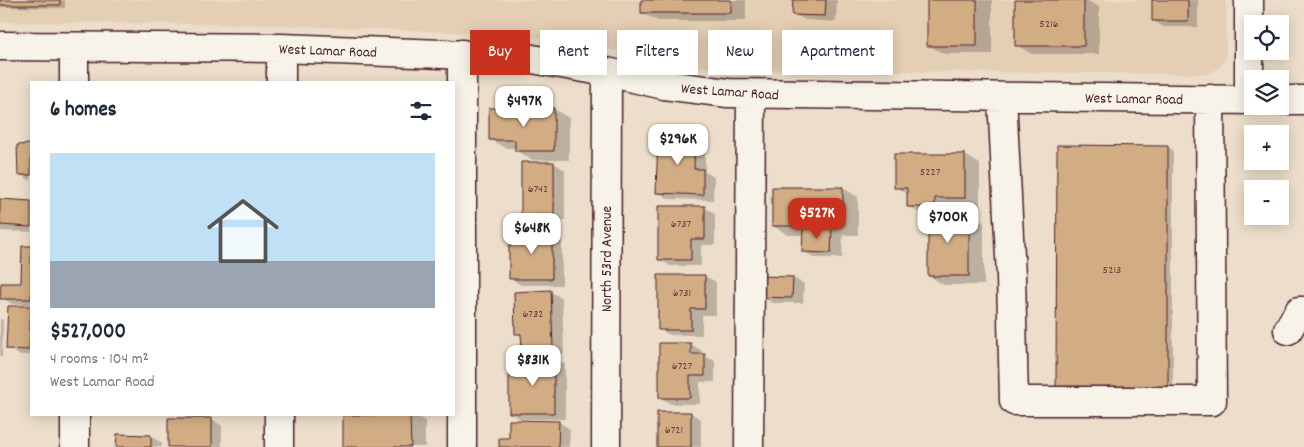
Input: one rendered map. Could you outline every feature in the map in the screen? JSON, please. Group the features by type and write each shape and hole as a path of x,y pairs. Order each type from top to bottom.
{"street":[{"path":"1249,0 1250,70"},
{"name":"West Lamar Road","path":"0,46 281,48 462,54 521,57 540,60"},
{"path":"74,47 74,81"},
{"path":"281,48 281,81"},
{"path":"462,54 462,447"},
{"name":"West Lamar Road","path":"607,72 664,85 751,94 1244,100"},
{"name":"North 53rd Avenue","path":"606,447 607,75"},
{"path":"749,447 751,94"},
{"path":"1002,97 1011,276 1014,401 1212,401 1210,99"},
{"path":"1289,100 1304,100"},
{"path":"75,416 75,447"},
{"path":"279,416 279,447"}],"shaded area":[{"path":"0,0 1226,0 1226,58 1218,69 1207,74 893,71 893,30 782,30 782,70 772,70 772,30 708,30 708,68 698,67 698,30 617,30 617,51 607,49 607,30 540,30 540,38 530,37 530,30 470,30 470,33 278,25 0,22"}],"building":[{"path":"0,0 60,0 60,5 0,5"},
{"path":"641,0 731,0 731,13 641,13"},
{"path":"793,0 826,0 825,16 792,15"},
{"path":"927,0 977,0 977,46 927,46"},
{"path":"1015,0 1084,0 1084,46 1015,46"},
{"path":"1152,0 1188,0 1188,21 1152,21"},
{"path":"489,108 554,108 554,151 515,151 515,140 489,140"},
{"path":"658,134 695,135 694,169 703,169 703,195 656,193"},
{"path":"30,144 30,175 18,175 17,145"},
{"path":"1057,145 1168,146 1168,393 1056,393"},
{"path":"894,154 965,154 965,198 935,198 935,207 907,207 907,188 894,188"},
{"path":"521,162 554,162 554,215 521,215"},
{"path":"772,187 843,187 843,226 772,226"},
{"path":"0,199 30,201 30,227 0,225"},
{"path":"658,206 705,206 705,239 691,239 691,260 658,260"},
{"path":"928,212 969,212 969,276 928,276"},
{"path":"522,226 552,226 552,279 509,279 509,245 522,245"},
{"path":"803,228 832,228 831,253 802,252"},
{"path":"22,246 30,246 30,299 0,299 1,283 21,283"},
{"path":"658,275 705,275 705,309 691,309 691,330 658,330"},
{"path":"760,276 793,277 792,298 760,297"},
{"path":"551,290 553,348 522,349 521,334 515,334 514,292"},
{"path":"8,306 30,306 29,350 6,349"},
{"path":"659,343 691,343 691,354 705,354 705,376 690,376 690,398 659,398"},
{"path":"523,356 554,356 554,413 509,413 509,375 523,375"},
{"path":"657,412 691,412 691,447 657,447"},
{"path":"343,416 410,416 411,447 343,447"},
{"path":"168,418 212,418 212,447 168,447"},
{"path":"509,420 559,421 558,447 499,447 499,438 509,438"},
{"path":"117,434 151,435 151,447 116,447"}]}
